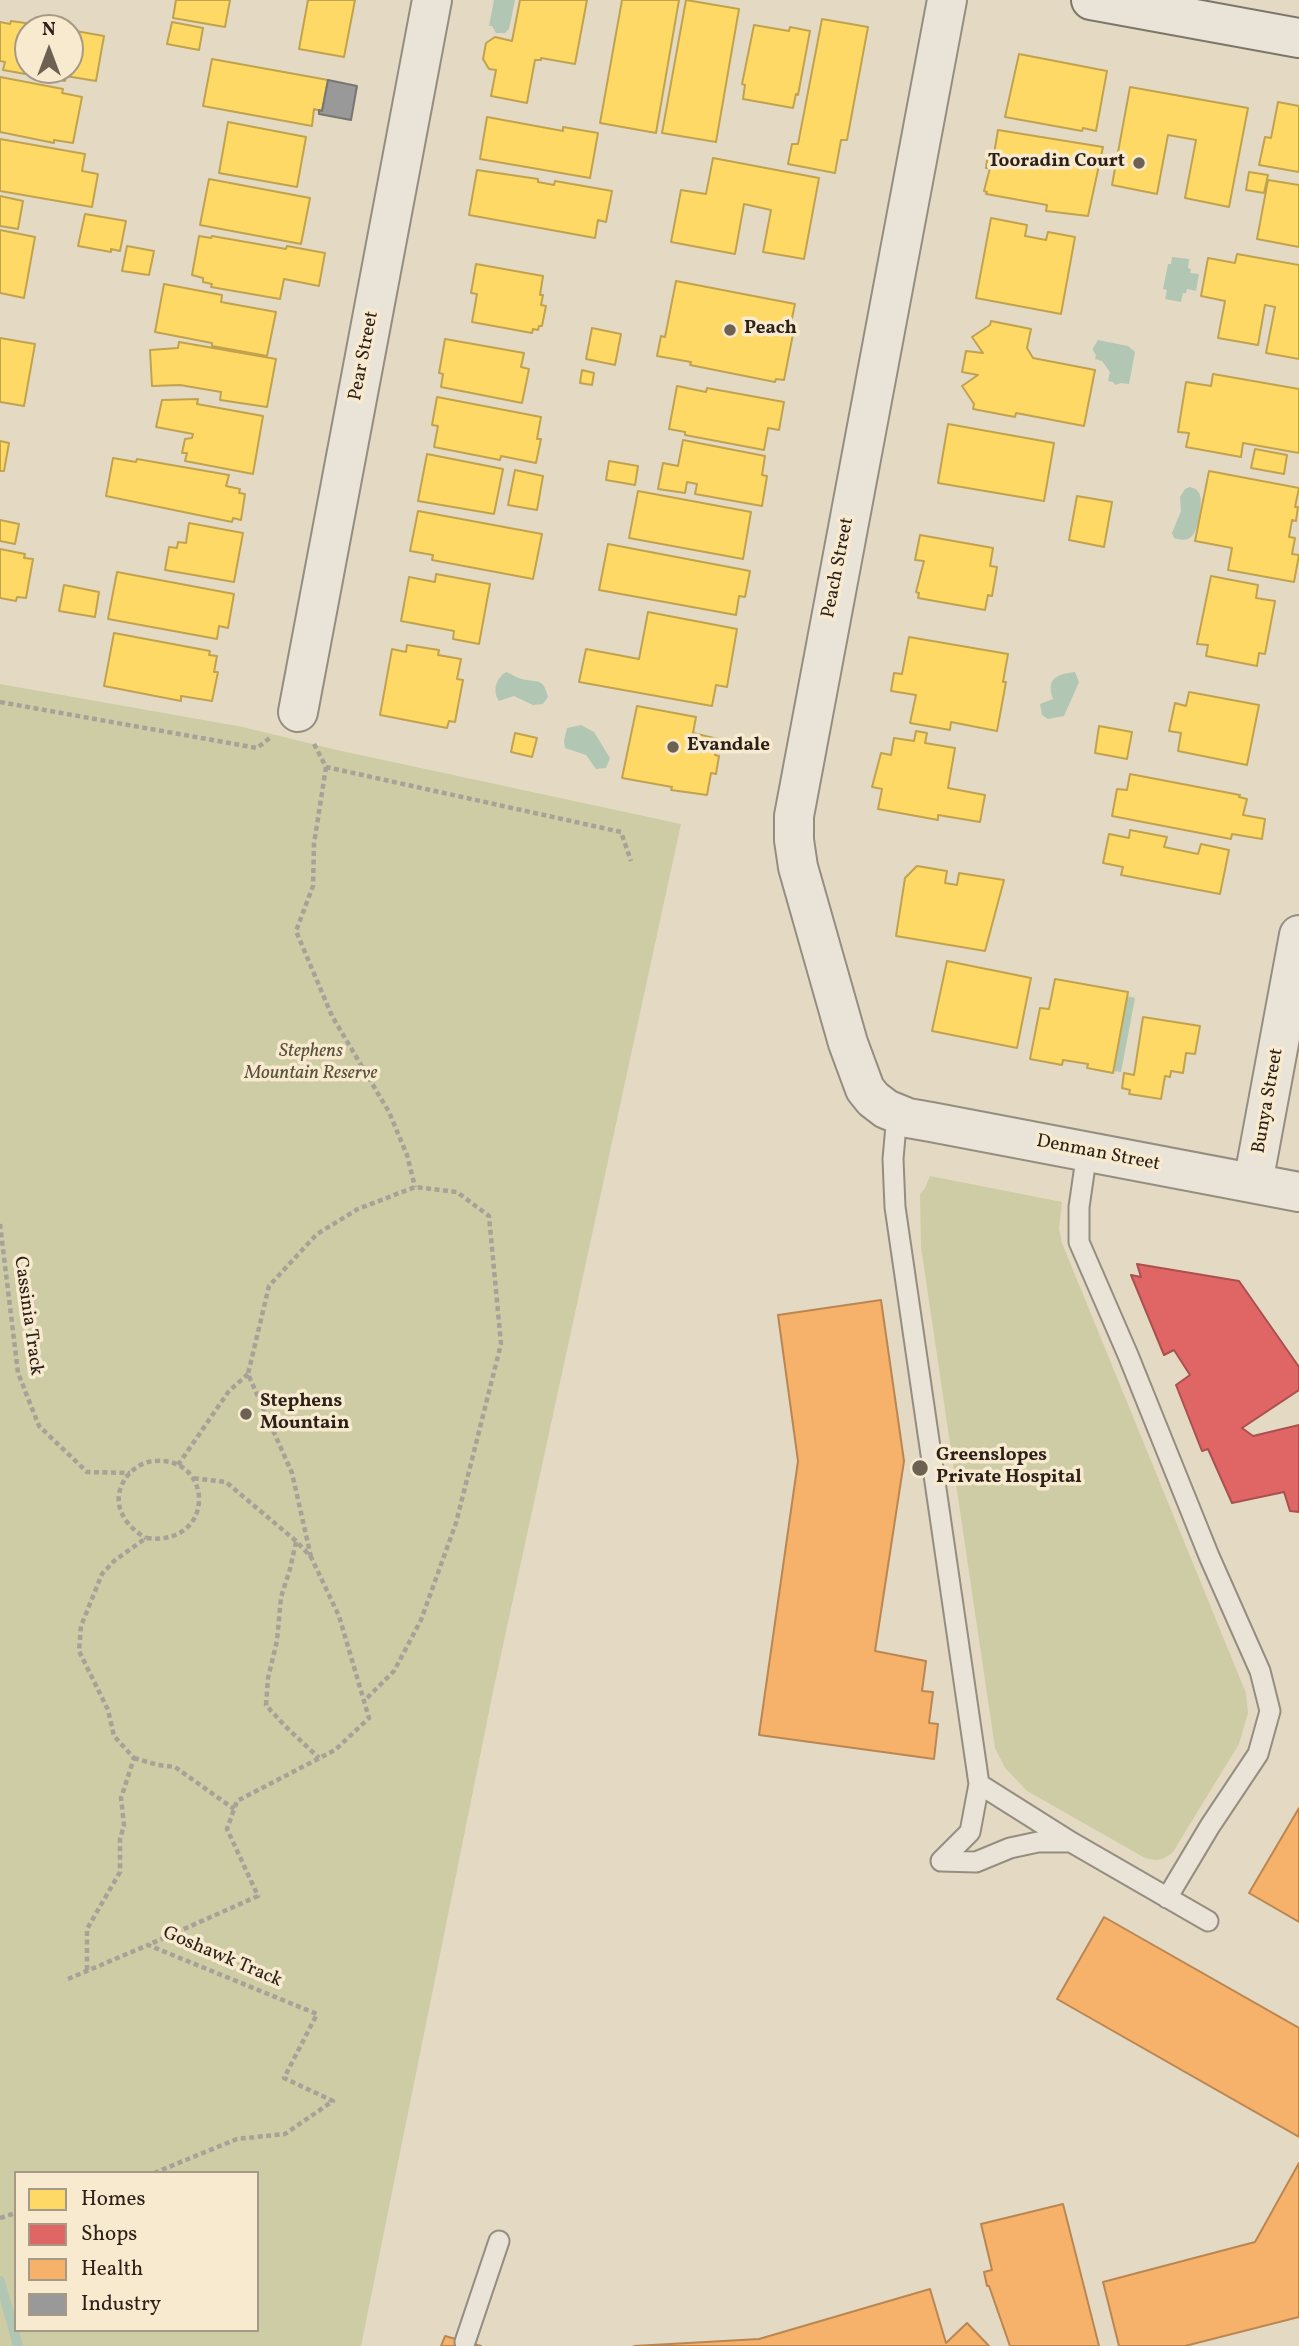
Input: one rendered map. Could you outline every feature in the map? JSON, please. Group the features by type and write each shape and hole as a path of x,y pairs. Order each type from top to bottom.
{"street":[{"name":"Pear Street","path":"295,731 432,0"},
{"name":"Peach Street","path":"897,1114 873,1099 860,1078 798,867 794,816 947,0"},
{"path":"1091,0 1299,38"},
{"name":"Bunya Street","path":"1254,1183 1299,935"},
{"name":"Denman Street","path":"897,1114 1299,1192"}],"lane":[{"path":"897,1114 893,1159 895,1207 978,1784 970,1832 941,1861 976,1862 1010,1848 1038,1842 1071,1842"},
{"path":"1087,1152 1079,1207 1079,1242 1209,1556 1260,1671 1270,1711 1258,1754 1210,1826 1167,1898"},
{"path":"978,1784 1071,1842 1208,1921"},
{"path":"465,2342 499,2241"}],"path":[{"path":"0,702 257,748 295,731 326,767 621,831 631,862"},
{"path":"326,767 314,844 313,886 296,931 332,1016 389,1112 407,1154 415,1187"},
{"path":"178,1465 229,1391 248,1374 270,1286 317,1234 358,1209 415,1187 457,1192 489,1216 501,1344 456,1523 421,1620 394,1671 365,1700"},
{"name":"Cassinia Track","path":"0,1224 18,1373 39,1426 87,1472 130,1473"},
{"path":"146,1538 114,1561 102,1574 81,1626 79,1651 108,1710 114,1736 134,1758 175,1767 234,1809 237,1801 335,1749 369,1718 339,1616 311,1558 292,1474 248,1374"},
{"path":"152,1461 166,1461 189,1472 196,1483 199,1496 194,1521 185,1531 173,1538 146,1538 135,1532 125,1522 120,1510 122,1483 130,1473 140,1465 152,1461"},
{"path":"192,1478 226,1482 296,1541 311,1558"},
{"path":"296,1541 281,1597 266,1706 319,1758"},
{"path":"87,1970 87,1929 120,1872 120,1839 124,1825 121,1798 134,1758"},
{"name":"Goshawk Track","path":"148,1945 258,1896 227,1829 234,1809"},
{"path":"68,1979 148,1945"},
{"name":"Goshawk Track","path":"148,1945 317,2014 284,2078 333,2101 285,2134 237,2139 159,2171"}],"green space":[{"name":"Stephens Mountain Reserve","path":"0,684 243,727 337,750 681,824 494,1687 361,2346 0,2346"},
{"path":"930,1176 1062,1202 1059,1229 1062,1243 1246,1693 1248,1713 1239,1744 1173,1852 1163,1858 1145,1858 1027,1791 1005,1768 995,1748 921,1247 920,1194"}],"shaded area":[{"path":"494,0 515,0 509,29 505,33 496,33 492,26 489,26"},
{"path":"1172,257 1189,259 1190,273 1199,274 1196,291 1187,289 1181,302 1165,299 1167,290 1163,289"},
{"path":"1098,340 1128,346 1135,352 1129,384 1115,385 1108,381 1110,372 1102,361 1095,359 1093,351"},
{"path":"1190,487 1197,490 1201,502 1196,529 1191,537 1185,540 1174,538 1172,533 1181,511 1180,497 1185,489"},
{"path":"506,672 542,684 548,697 543,704 533,705 514,696 499,701 496,685"},
{"path":"1075,672 1079,682 1064,716 1048,719 1042,715 1040,704 1053,699 1051,687 1054,679"},
{"path":"581,725 594,732 610,758 606,768 596,769 586,755 565,748 567,728"},
{"path":"1127,996 1135,998 1121,1072 1114,1071"}],"building: Homes":[{"path":"176,0 230,0 225,27 173,18"},
{"path":"308,0 355,0 344,57 299,49"},
{"path":"520,0 587,0 575,64 541,58 535,60 527,103 491,96 496,70 489,69 483,59 486,43 495,37 512,41"},
{"path":"622,0 679,0 656,133 600,123"},
{"path":"686,0 739,9 716,142 662,133"},
{"path":"822,19 868,27 847,140 841,140 835,173 788,164 792,144 798,144"},
{"path":"14,21 14,72 3,70 5,62 0,61 0,22 10,24"},
{"path":"172,22 203,28 199,50 167,44"},
{"path":"754,25 789,31 790,27 810,31 793,108 743,99 745,85 742,84"},
{"path":"84,32 104,36 96,81 84,79"},
{"path":"1019,54 1107,71 1096,131 1083,128 1082,131 1005,117"},
{"path":"212,59 328,80 322,111 314,109 312,126 203,106"},
{"path":"0,77 14,80 14,84 37,84 63,89 62,93 82,97 73,143 54,140 54,143 0,132"},
{"name":"Tooradin Court","path":"1130,87 1248,108 1229,207 1185,198 1196,140 1168,135 1157,194 1112,185"},
{"path":"1278,102 1299,106 1299,172 1259,165 1265,137 1271,138"},
{"path":"487,117 563,131 563,127 598,133 590,178 480,159"},
{"path":"228,122 306,137 297,187 219,173"},
{"path":"998,130 1103,147 1088,216 1046,211 1047,205 986,194 984,191 990,168 986,168 988,153 994,154"},
{"path":"0,139 85,154 82,171 98,174 92,207 0,191"},
{"path":"713,158 819,178 804,259 763,252 771,210 744,204 735,254 671,242 681,190 706,194"},
{"path":"477,170 538,179 538,182 554,185 555,181 612,191 606,222 598,220 595,238 469,215"},
{"path":"1249,172 1268,175 1264,193 1246,190"},
{"path":"209,179 310,198 301,244 200,225"},
{"path":"1268,180 1299,185 1299,247 1257,239"},
{"path":"0,196 23,201 18,229 0,226"},
{"path":"85,214 126,221 120,251 78,246"},
{"path":"991,218 1027,225 1025,236 1046,240 1048,232 1075,237 1061,314 976,298"},
{"path":"0,230 35,237 24,298 0,293"},
{"path":"199,236 325,253 319,286 284,279 280,299 211,287 212,284 203,282 203,278 192,275"},
{"path":"127,246 154,251 149,275 122,271"},
{"path":"1237,254 1299,265 1299,359 1266,353 1275,307 1265,305 1258,345 1218,338 1225,301 1201,296 1208,258 1235,263"},
{"path":"476,264 543,276 541,305 546,306 542,326 539,326 538,330 533,329 532,333 472,322 477,294 471,293"},
{"name":"Peach","path":"676,281 795,304 791,323 795,324 784,380 776,379 775,382 657,356 661,336 665,337"},
{"path":"164,284 222,295 221,302 276,312 267,356 155,332"},
{"path":"991,321 1031,329 1027,348 1033,358 1095,370 1084,426 1016,413 1015,417 973,409 974,404 962,386 978,375 962,372 966,351 983,353 972,337 990,325"},
{"path":"592,328 621,334 615,365 586,359"},
{"path":"0,338 35,344 24,406 0,402"},
{"path":"445,339 524,353 521,367 529,369 522,403 441,387 443,374 439,373"},
{"path":"179,342 276,359 267,407 220,400 221,392 180,385 152,386 150,350 178,348"},
{"path":"582,370 594,373 592,385 580,383"},
{"path":"1213,374 1299,389 1299,453 1243,443 1241,457 1186,447 1189,433 1178,432 1186,382 1211,386"},
{"path":"677,386 706,392 707,388 784,402 779,430 768,428 764,450 685,435 685,432 669,429"},
{"path":"437,397 541,417 537,439 541,439 536,463 501,456 500,460 434,447 438,426 432,425"},
{"path":"198,399 197,404 263,416 253,474 185,461 187,453 182,453 185,439 192,438 193,434 156,427 162,400"},
{"path":"948,424 1054,443 1044,501 938,483"},
{"path":"683,440 765,456 762,475 767,476 762,506 695,494 697,484 687,482 685,493 658,489 663,463 678,466"},
{"path":"0,441 9,443 4,471 0,471"},
{"path":"1255,449 1287,455 1284,474 1251,468"},
{"path":"427,454 503,469 494,514 418,501"},
{"path":"113,458 136,462 137,459 229,475 226,486 240,489 239,493 245,494 241,520 233,518 232,522 106,496"},
{"path":"609,461 638,466 635,485 606,480"},
{"path":"515,470 543,476 537,510 508,505"},
{"path":"1209,471 1299,488 1295,507 1298,507 1296,521 1292,520 1289,537 1295,538 1292,554 1299,555 1294,582 1228,570 1232,548 1195,541"},
{"path":"638,491 751,512 743,559 629,538"},
{"path":"1077,496 1112,502 1104,547 1069,540"},
{"path":"418,511 542,534 533,579 432,560 433,555 410,551"},
{"path":"0,520 19,524 15,544 0,541"},
{"path":"189,523 243,533 234,582 165,570 169,547 177,548 178,542 186,543"},
{"path":"920,535 993,548 990,566 997,567 992,596 988,595 985,610 918,598 919,593 916,592 924,561 915,560"},
{"path":"608,544 750,571 745,597 739,596 736,615 599,590"},
{"path":"0,549 25,554 24,558 33,559 26,598 17,597 16,601 0,598"},
{"path":"117,572 234,594 228,628 219,626 217,639 108,619"},
{"path":"436,574 490,584 479,644 453,639 454,631 401,621 409,577 435,582"},
{"path":"1211,576 1258,585 1256,598 1275,601 1265,654 1259,653 1257,666 1206,656 1208,645 1197,644"},
{"path":"64,585 99,592 95,617 59,611"},
{"path":"648,612 737,629 727,687 716,685 712,706 579,682 586,649 639,659"},
{"path":"114,633 210,651 209,655 217,656 214,672 218,672 212,701 181,696 181,701 104,686"},
{"path":"909,637 1008,654 997,731 951,722 950,730 910,723 916,695 891,691 894,673 902,674"},
{"path":"407,645 439,650 438,655 461,659 457,679 463,680 455,722 449,721 447,728 380,715 392,649 406,652"},
{"path":"1189,692 1259,705 1247,765 1178,751 1181,733 1169,731 1175,703 1186,706"},
{"name":"Evandale","path":"637,706 696,717 693,733 718,739 716,774 711,773 707,795 671,790 672,787 622,778"},
{"path":"1099,726 1132,732 1127,759 1095,753"},
{"path":"916,731 927,733 925,743 955,748 948,788 985,795 980,822 938,815 938,820 878,809 882,789 872,787 881,753 891,755 894,738 914,741"},
{"path":"515,733 537,738 532,757 511,752"},
{"path":"1130,774 1240,795 1239,797 1247,799 1243,815 1265,819 1262,839 1232,834 1231,839 1112,816 1117,789 1127,790"},
{"path":"1130,830 1167,837 1164,847 1198,854 1201,844 1229,850 1220,894 1121,875 1123,867 1103,863 1109,834 1129,838"},
{"path":"917,866 947,871 945,883 957,885 959,873 1004,880 985,951 896,936 905,878"},
{"path":"947,961 1031,978 1017,1048 932,1031"},
{"path":"1055,979 1128,992 1113,1073 1087,1068 1088,1064 1063,1060 1062,1065 1030,1059 1040,1008 1049,1009"},
{"path":"1143,1017 1200,1026 1195,1054 1186,1053 1183,1073 1171,1071 1170,1077 1165,1076 1161,1099 1129,1094 1130,1090 1122,1088 1124,1073 1134,1075"}],"building: Shops":[{"path":"1137,1264 1239,1281 1299,1367 1299,1390 1242,1428 1253,1436 1299,1425 1299,1512 1290,1511 1284,1492 1232,1503 1208,1449 1202,1451 1176,1385 1190,1375 1174,1350 1164,1355 1131,1275 1141,1277"}],"building: Health":[{"path":"881,1300 904,1461 875,1651 926,1661 922,1691 933,1692 929,1723 938,1724 934,1759 759,1735 798,1461 778,1315"},
{"path":"1299,1808 1299,1922 1249,1893"},
{"path":"1104,1917 1299,2028 1299,2137 1057,1999"},
{"path":"1299,2163 1299,2317 1185,2346 1119,2346 1103,2282 1255,2242"},
{"path":"1063,2204 1099,2346 1010,2346 987,2286 984,2272 992,2270 981,2224"},
{"path":"930,2289 946,2343 967,2323 989,2346 634,2346 759,2339"},
{"path":"445,2336 481,2346 441,2346"}],"building: Industry":[{"path":"328,80 357,86 351,120 319,114 319,110 322,111"}],"waterway":[{"path":"0,2281 14,2332"},
{"path":"14,2332 18,2346"}],"place":[{"name":"Tooradin Court","path":"1139,163"},
{"name":"Peach","path":"730,330"},
{"name":"Evandale","path":"673,747"},
{"name":"Stephens Mountain","path":"246,1414"},
{"name":"Greenslopes Private Hospital","path":"920,1468"}]}
